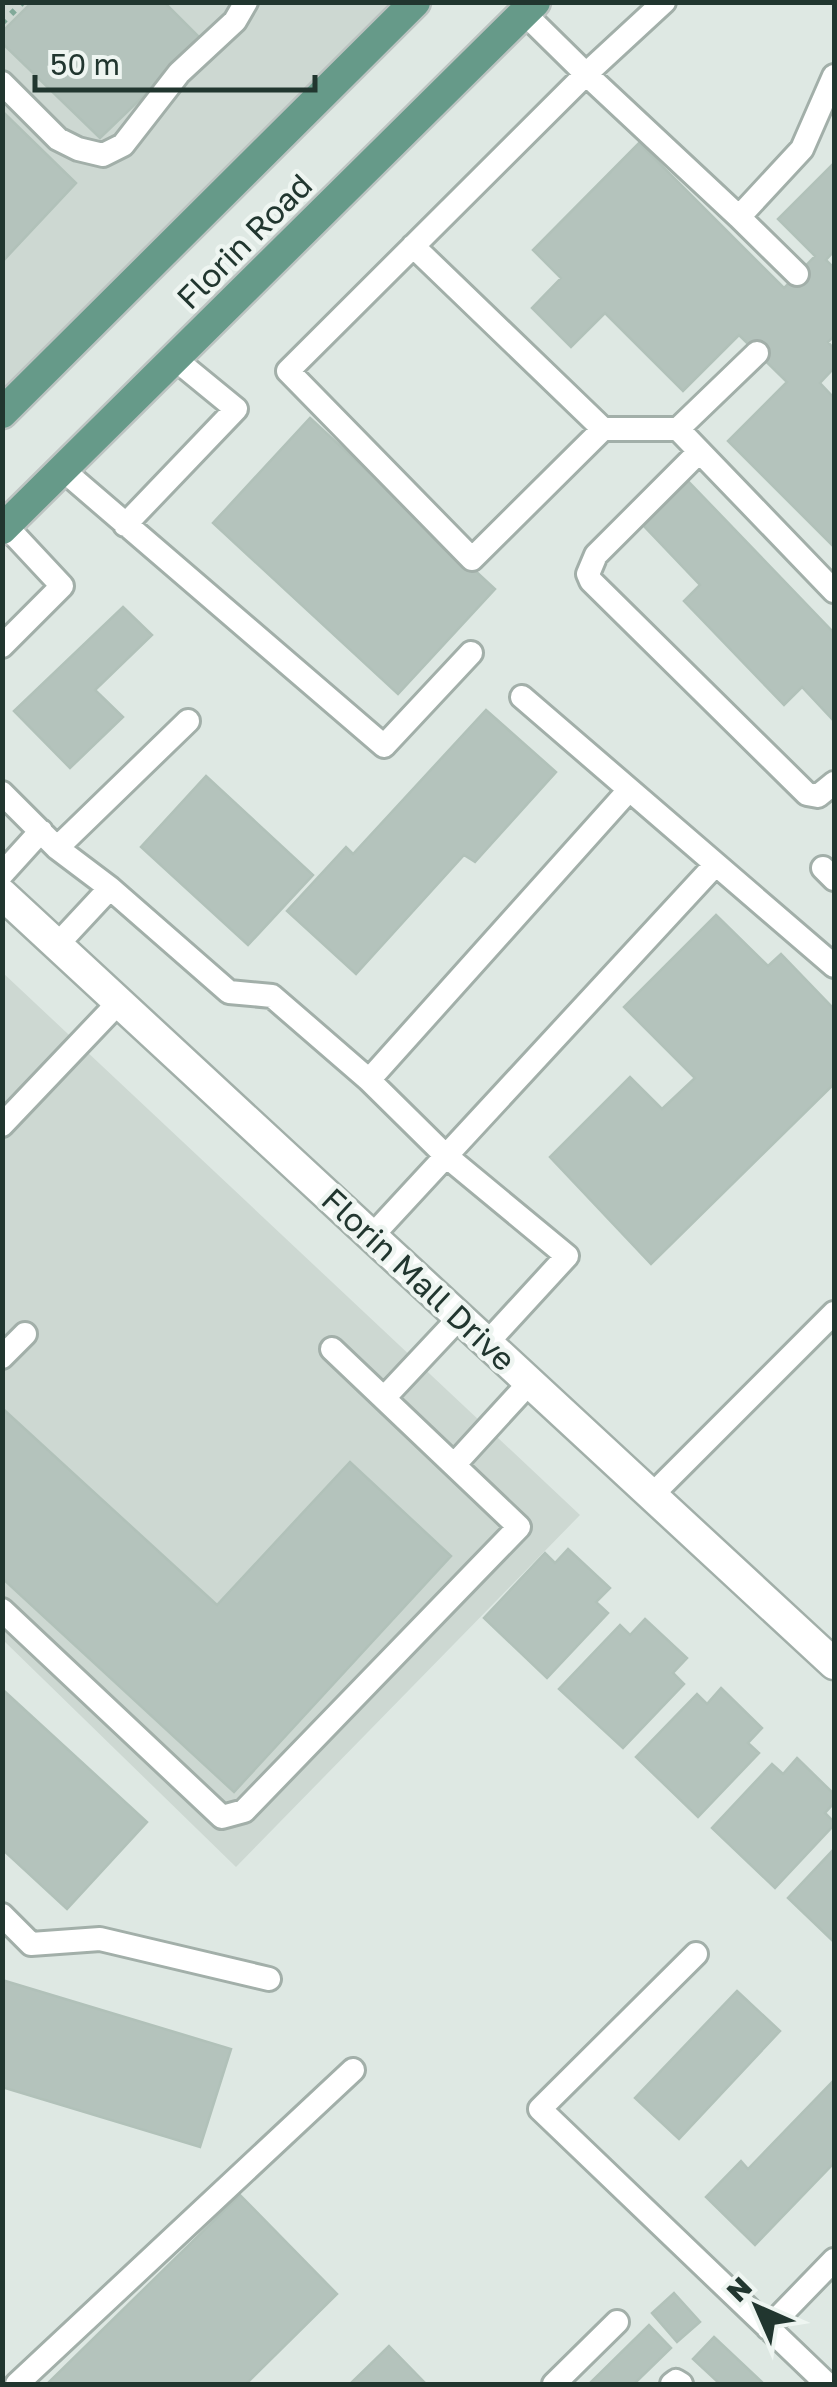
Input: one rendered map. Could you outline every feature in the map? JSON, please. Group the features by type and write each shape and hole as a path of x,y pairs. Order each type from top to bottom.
{"main road":[{"name":"Florin Road","path":"2,413 415,2"},
{"name":"Florin Road","path":"4,528 530,8"}],"street":[{"name":"Florin Mall Drive","path":"2,894 834,1664"}],"lane":[{"path":"2,83 58,139 103,155 122,145 179,73 235,21 246,2"},
{"path":"603,429 472,559 288,370 586,74 664,2"},
{"path":"530,8 586,74 797,274"},
{"path":"739,218 802,150 834,76"},
{"path":"413,246 603,429 678,429 757,353"},
{"path":"125,525 236,409 175,359"},
{"path":"678,429 834,591"},
{"path":"699,452 596,555 588,574 808,794 818,796 834,783"},
{"path":"63,470 384,746 471,653"},
{"path":"2,646 62,586 4,528"},
{"path":"522,697 834,966"},
{"path":"2,874 188,721"},
{"path":"369,1080 629,790"},
{"path":"2,793 49,839 230,992 272,996 369,1080 446,1155 567,1256 488,1342"},
{"path":"372,1236 715,865"},
{"path":"58,945 110,888"},
{"path":"2,1125 119,1002"},
{"path":"652,1495 834,1313"},
{"path":"384,1398 460,1317"},
{"path":"2,1357 25,1334"},
{"path":"2,1610 222,1818 244,1811 519,1527 332,1349"},
{"path":"454,1465 530,1382"},
{"path":"2,1915 31,1944 100,1938 269,1978"},
{"path":"696,1954 540,2108 827,2384"},
{"path":"17,2384 353,2070"},
{"path":"768,2328 834,2260"},
{"path":"554,2384 617,2322"},
{"path":"672,2384 676,2380 681,2384"}],"path":[{"path":"2,23 23,2"}],"shaded area":[{"path":"3,3 418,3 3,416"},
{"path":"2,972 580,1515 236,1867 3,1640"}],"building":[{"path":"32,2 164,2 202,40 100,138 2,43 2,32"},
{"path":"2,111 76,183 2,262"},
{"path":"639,143 784,288 815,256 778,219 834,163 834,251 826,260 834,268 834,336 828,342 834,349 834,368 820,383 834,398 834,547 728,441 787,382 739,335 683,391 605,313 571,347 532,308 561,278 533,250"},
{"path":"310,418 495,589 398,694 213,523"},
{"path":"688,481 834,633 834,721 802,687 784,705 684,601 700,585 642,524"},
{"path":"123,607 152,635 95,690 123,717 70,768 14,711"},
{"path":"486,710 556,772 475,862 464,855 356,974 287,911 346,847 353,854"},
{"path":"206,776 313,875 248,945 141,847"},
{"path":"716,915 768,966 781,954 834,1009 834,1084 651,1264 550,1157 630,1077 662,1109 695,1078 624,1007"},
{"path":"2,1408 217,1605 350,1462 451,1556 234,1792 2,1578"},
{"path":"568,1549 610,1588 596,1602 608,1613 547,1678 484,1618 545,1553 555,1563"},
{"path":"645,1619 687,1658 673,1673 684,1684 623,1748 559,1689 620,1625 630,1635"},
{"path":"721,1688 762,1728 748,1743 759,1753 698,1817 636,1757 697,1694 707,1704"},
{"path":"2,1689 147,1822 67,1909 2,1849"},
{"path":"797,1758 834,1794 834,1803 825,1813 834,1825 775,1888 712,1828 772,1764 783,1774"},
{"path":"834,1849 834,1942 788,1898"},
{"path":"2,1980 231,2049 200,2147 2,2087"},
{"path":"737,1991 780,2031 679,2139 635,2098"},
{"path":"834,2080 834,2163 755,2245 706,2197 741,2161 748,2169"},
{"path":"240,2195 337,2294 246,2384 47,2384"},
{"path":"674,2293 700,2322 677,2342 652,2313"},
{"path":"649,2325 671,2348 634,2384 589,2384"},
{"path":"714,2337 764,2384 720,2384 693,2359"},
{"path":"389,2346 426,2384 350,2384"}]}
